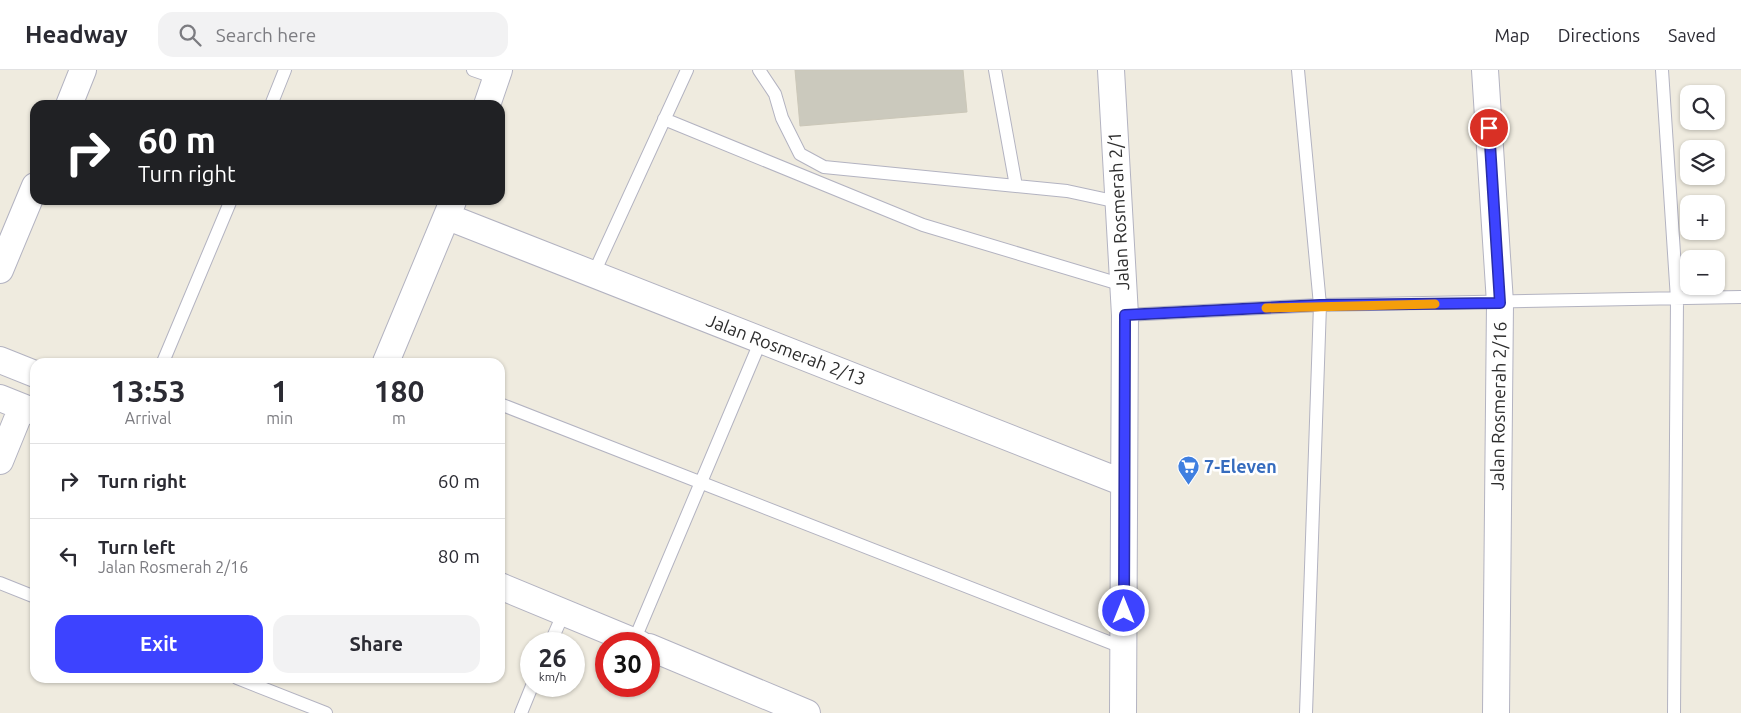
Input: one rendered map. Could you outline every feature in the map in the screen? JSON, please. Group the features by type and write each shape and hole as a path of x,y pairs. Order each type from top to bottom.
{"street":[{"path":"71,100 83,70"},
{"name":"Jalan Rosmerah 2/1","path":"1111,70 1125,315 1123,713"},
{"name":"Jalan Rosmerah 2/16","path":"1485,70 1500,303 1496,713"},
{"path":"487,100 489,73"},
{"path":"0,270 30,198"},
{"path":"391,358 451,209"},
{"name":"Jalan Rosmerah 2/13","path":"451,209 593,274 1124,483"},
{"path":"0,360 30,372"},
{"path":"0,461 19,406"},
{"path":"505,588 612,632"},
{"path":"660,652 807,713"}],"lane":[{"path":"273,100 286,70"},
{"path":"593,274 687,70"},
{"path":"759,70 775,94 782,118 800,154 807,160 824,166 1068,191 1118,202"},
{"path":"995,70 1016,186"},
{"path":"1298,70 1320,305 1306,713"},
{"path":"1662,70 1677,299 1674,713"},
{"path":"664,119 923,225 1123,285"},
{"path":"164,358 229,205"},
{"path":"1125,315 1320,305 1741,297"},
{"path":"646,632 702,484 761,340"},
{"path":"505,406 1124,648"},
{"path":"0,583 30,595"},
{"path":"555,632 564,612"},
{"path":"250,683 326,713"},
{"path":"521,713 528,697"}],"building":[{"path":"795,70 963,70 967,112 800,126"}],"slow traffic":[{"path":"1266,308 1320,305 1435,304"}],"place":[{"name":"7-Eleven","path":"1188,486"}],"route":[{"path":"1124,611 1125,315 1320,305 1500,303 1489,128"}]}
